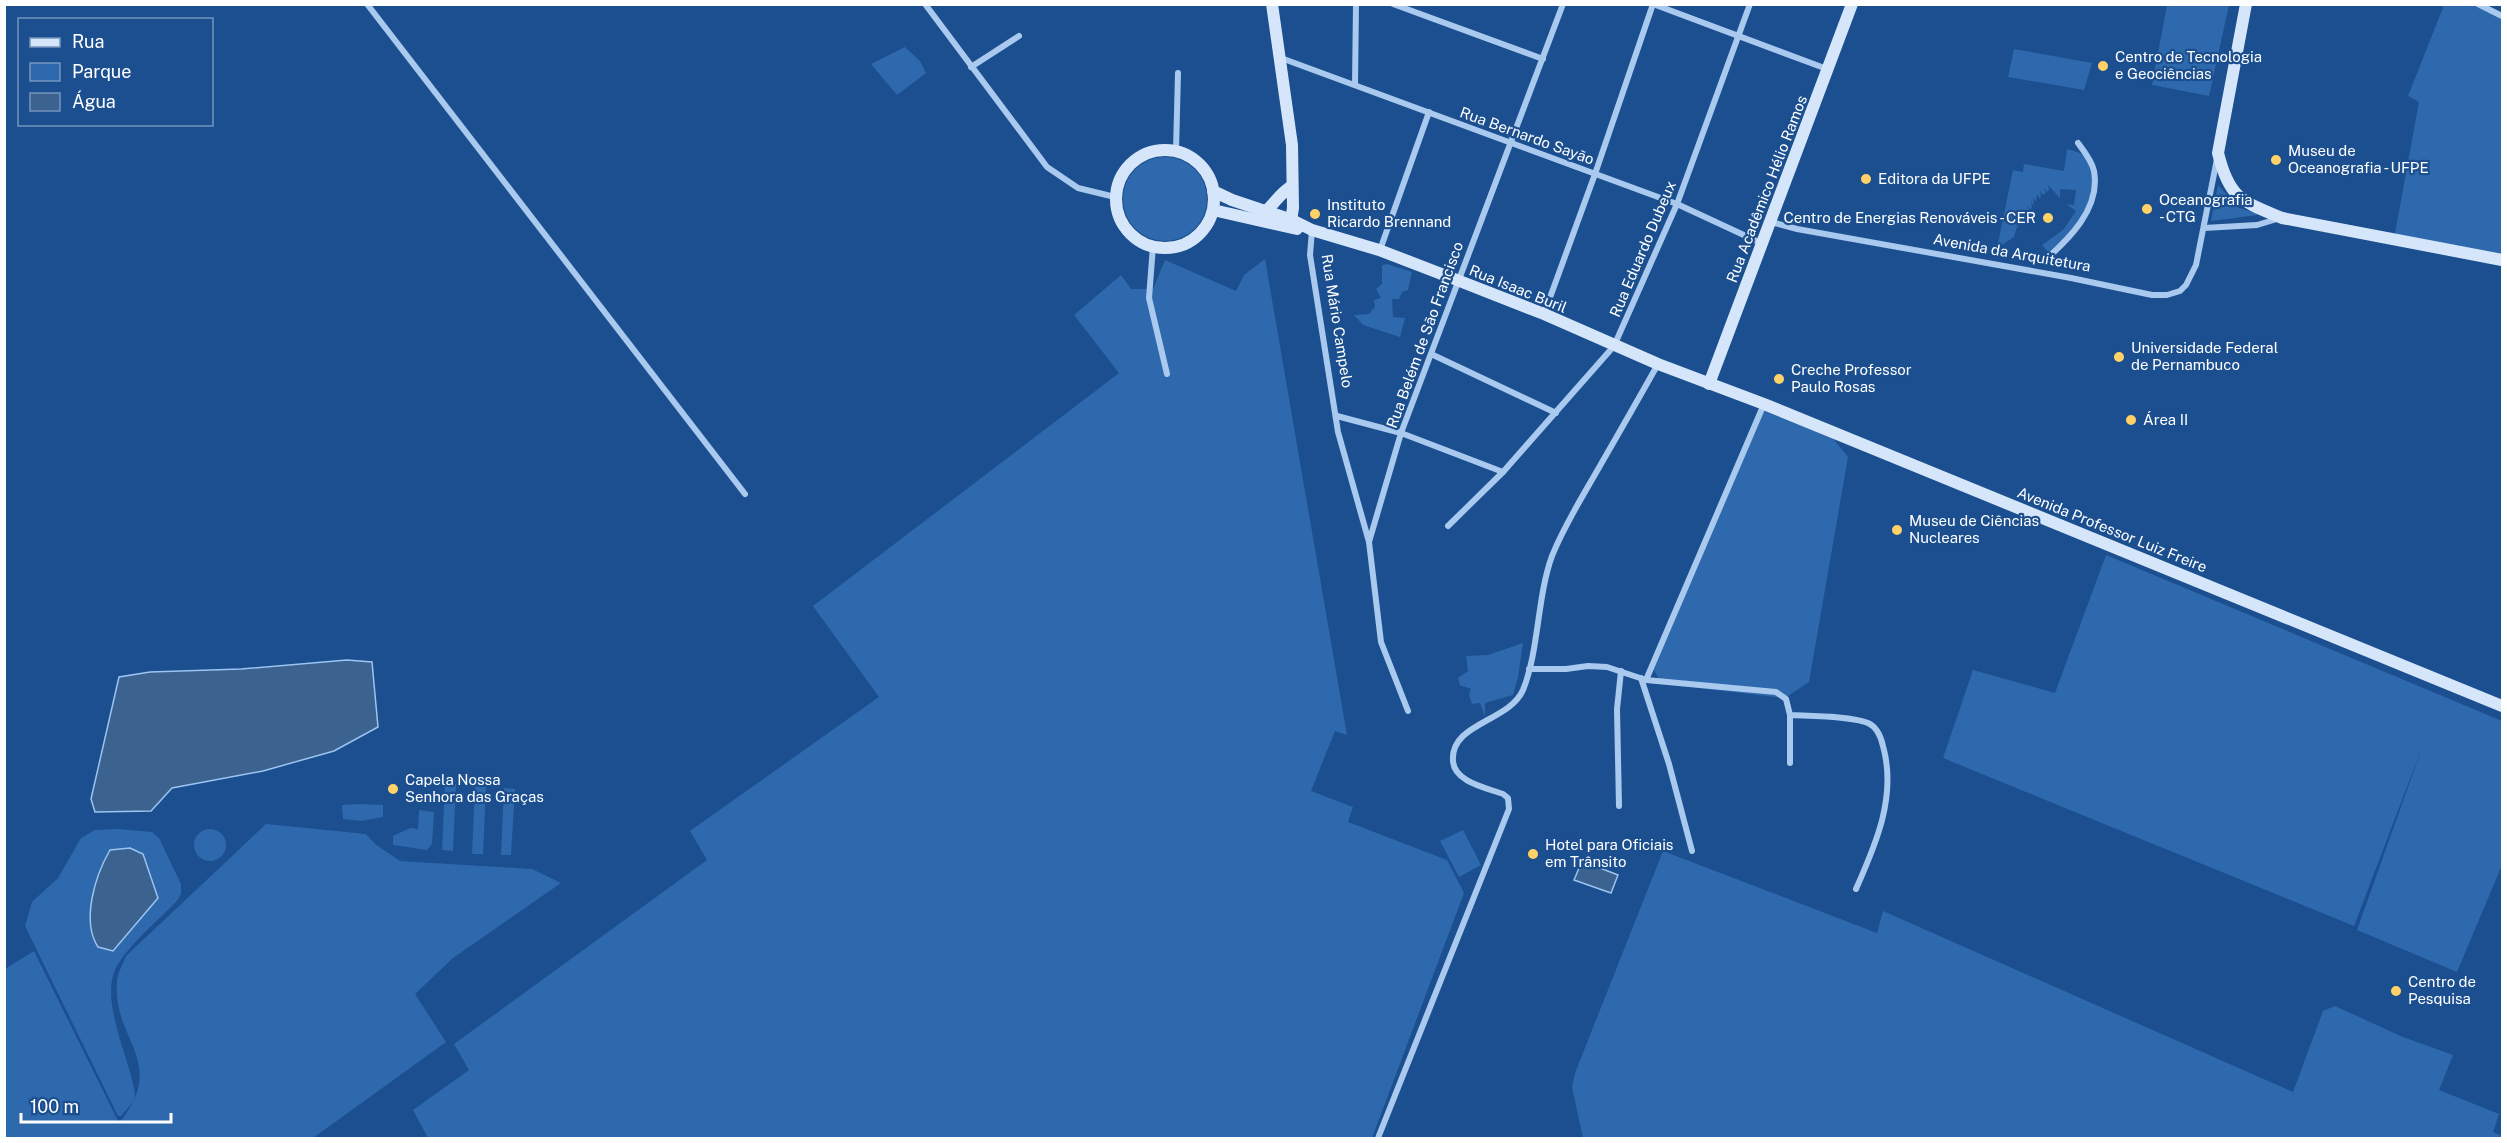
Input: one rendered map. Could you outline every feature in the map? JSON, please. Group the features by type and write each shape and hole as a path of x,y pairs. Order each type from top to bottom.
{"main road":[{"path":"1272,4 1292,145 1291,223"},
{"name":"Rua Acadêmico Hélio Ramos","path":"1709,384 1852,4"},
{"name":"Avenida da Arquitetura","path":"2218,153 2246,4"},
{"path":"1176,151 1185,154 1201,166 1211,182 1213,210 1204,228 1190,241 1172,247 1153,246 1136,238 1123,224 1116,207 1115,197 1120,178 1131,163 1148,153 1176,151"},
{"path":"2218,153 2232,191 2253,206 2282,218 2502,260"},
{"path":"1266,211 1278,200 1284,190 1292,186"},
{"name":"Rua Isaac Buril","path":"1213,191 1266,211 1305,231 1312,230 1380,250 1544,314 1614,346 1709,384"},
{"name":"Rua Isaac Buril","path":"1213,210 1291,223"},
{"name":"Avenida Professor Luiz Freire","path":"1709,384 1764,404 2502,706"}],"street":[{"path":"367,4 745,494"},
{"path":"925,4 1047,167 1078,188 1115,197"},
{"path":"1355,85 1356,4"},
{"path":"1394,4 1543,59"},
{"name":"Rua Belém de São Francisco","path":"1369,542 1401,433 1563,4"},
{"path":"1544,314 1653,4 1828,70"},
{"name":"Rua Eduardo Dubeux","path":"1448,526 1503,472 1614,346 1677,204 1750,4"},
{"path":"2478,4 2502,15"},
{"path":"971,67 1019,36"},
{"name":"Rua Bernardo Sayão","path":"1281,58 1677,204 1762,244"},
{"path":"1176,151 1178,73"},
{"path":"1380,250 1429,112"},
{"path":"2043,262 2081,222 2094,191 2094,171 2078,143"},
{"name":"Avenida da Arquitetura","path":"1770,221 1797,229 2160,296 2180,291 2191,278 2204,228 2218,153"},
{"path":"2204,228 2257,225 2282,218"},
{"name":"Rua Mário Campelo","path":"1312,230 1310,255 1337,416"},
{"path":"1153,246 1149,298 1167,374"},
{"path":"1431,354 1556,413"},
{"path":"1378,1138 1509,809 1508,798 1503,794 1460,776 1454,767 1453,752 1459,738 1501,713 1517,699 1522,691 1529,669 1552,558 1582,496 1658,364"},
{"path":"1692,850 1644,679 1764,404"},
{"path":"1337,416 1401,433 1503,472"},
{"name":"Rua Belém de São Francisco","path":"1337,416 1338,432 1369,542 1381,642 1408,711"},
{"path":"1529,669 1607,667 1644,679 1776,692 1785,699 1790,715 1790,763"},
{"path":"1619,806 1617,709 1621,671"},
{"path":"1790,715 1858,720 1876,729 1881,740 1888,777 1885,806 1881,827 1856,889"}],"green space":[{"path":"2167,5 2229,5 2209,96 2152,85"},
{"path":"2444,5 2477,5 2502,17 2502,259 2394,239 2419,102 2408,96"},
{"path":"905,47 920,61 926,73 897,95 871,64"},
{"path":"2014,49 2092,63 2084,90 2008,77"},
{"path":"2067,149 2079,152 2086,157 2093,174 2089,200 2078,222 2050,254 2042,245 2063,230 2076,211 2066,204 2074,205 2076,190 2060,189 2060,198 2048,185 2047,192 2044,188 2046,193 2043,195 2040,191 2040,199 2037,194 2036,202 2033,197 2034,206 2031,201 2032,207 2030,210 2028,205 2029,211 2027,213 2026,210 2027,214 2017,227 2014,237 1997,248 2013,170 2023,172 2024,164 2064,171"},
{"path":"1165,157 1181,160 1195,169 1204,183 1207,199 1204,215 1195,229 1181,238 1165,241 1149,238 1135,229 1126,215 1123,199 1126,183 1135,169 1149,160"},
{"path":"2218,185 2239,208 2257,215 2211,221"},
{"path":"1265,259 1347,735 1335,731 1311,791 1353,807 1348,822 1447,860 1464,893 1372,1138 428,1138 413,1110 469,1070 454,1044 707,860 690,831 879,697 813,606 1119,373 1074,315 1121,275 1131,289 1153,289 1165,260 1236,291 1244,275"},
{"path":"1387,264 1412,272 1408,290 1402,292 1399,299 1392,299 1393,317 1405,318 1400,337 1363,325 1354,315 1369,314 1375,307 1374,300 1381,298 1376,289 1382,284 1382,265"},
{"path":"1764,404 1827,431 1848,457 1809,682 1785,698 1662,684 1654,670"},
{"path":"2106,555 2502,721 2502,865 2457,972 2357,930 2423,745 2354,926 1943,758 1973,670 2055,693"},
{"path":"1523,643 1513,695 1485,703 1485,717 1480,703 1472,704 1469,695 1471,689 1460,685 1458,678 1468,671 1466,656 1488,655"},
{"path":"445,783 456,784 453,851 442,850"},
{"path":"475,787 486,787 483,854 472,854"},
{"path":"504,788 515,789 511,855 501,855"},
{"path":"342,805 383,805 383,817 361,821 343,819"},
{"path":"419,810 434,812 432,844 427,850 393,845 393,836 410,828 418,829"},
{"path":"266,824 366,834 375,844 400,861 532,869 561,883 453,958 415,994 446,1042 313,1138 5,1138 5,969 34,951 119,1123 133,1102 139,1083 139,1067 135,1051 122,1020 118,1002 117,979 126,956"},
{"path":"210,829 221,834 226,845 221,856 210,861 199,856 194,845 199,834"},
{"path":"95,830 152,832 159,838 181,884 181,894 176,902 131,947 118,964 112,978 113,1010 135,1094 134,1101 121,1116 118,1116 25,926 32,902 58,878 81,838"},
{"path":"1463,830 1481,865 1459,877 1440,841"},
{"path":"1663,851 1877,933 1883,911 2293,1092 2323,1011 2335,1006 2403,1037 2453,1055 2439,1090 2499,1114 2493,1132 2502,1138 1583,1138 1572,1087 1575,1073"}],"water":[{"path":"347,660 372,662 378,727 334,751 263,771 172,788 151,811 95,812 91,799 119,677 150,672 241,669"},
{"path":"130,848 143,854 158,898 113,951 98,947 93,936 90,912 92,899 99,872 110,850"},
{"path":"1582,861 1618,875 1611,893 1574,880"}],"place":[{"name":"Centro de Tecnologia e Geociências","path":"2103,66"},
{"name":"Museu de Oceanografia - UFPE","path":"2276,160"},
{"name":"Editora da UFPE","path":"1866,179"},
{"name":"Oceanografia - CTG","path":"2147,209"},
{"name":"Instituto Ricardo Brennand","path":"1315,214"},
{"name":"Centro de Energias Renováveis - CER","path":"2048,218"},
{"name":"Universidade Federal de Pernambuco","path":"2119,357"},
{"name":"Creche Professor Paulo Rosas","path":"1779,379"},
{"name":"Área II","path":"2131,420"},
{"name":"Museu de Ciências Nucleares","path":"1897,530"},
{"name":"Capela Nossa Senhora das Graças","path":"393,789"},
{"name":"Hotel para Oficiais em Trânsito","path":"1533,854"},
{"name":"Centro de Pesquisa","path":"2396,991"}]}
